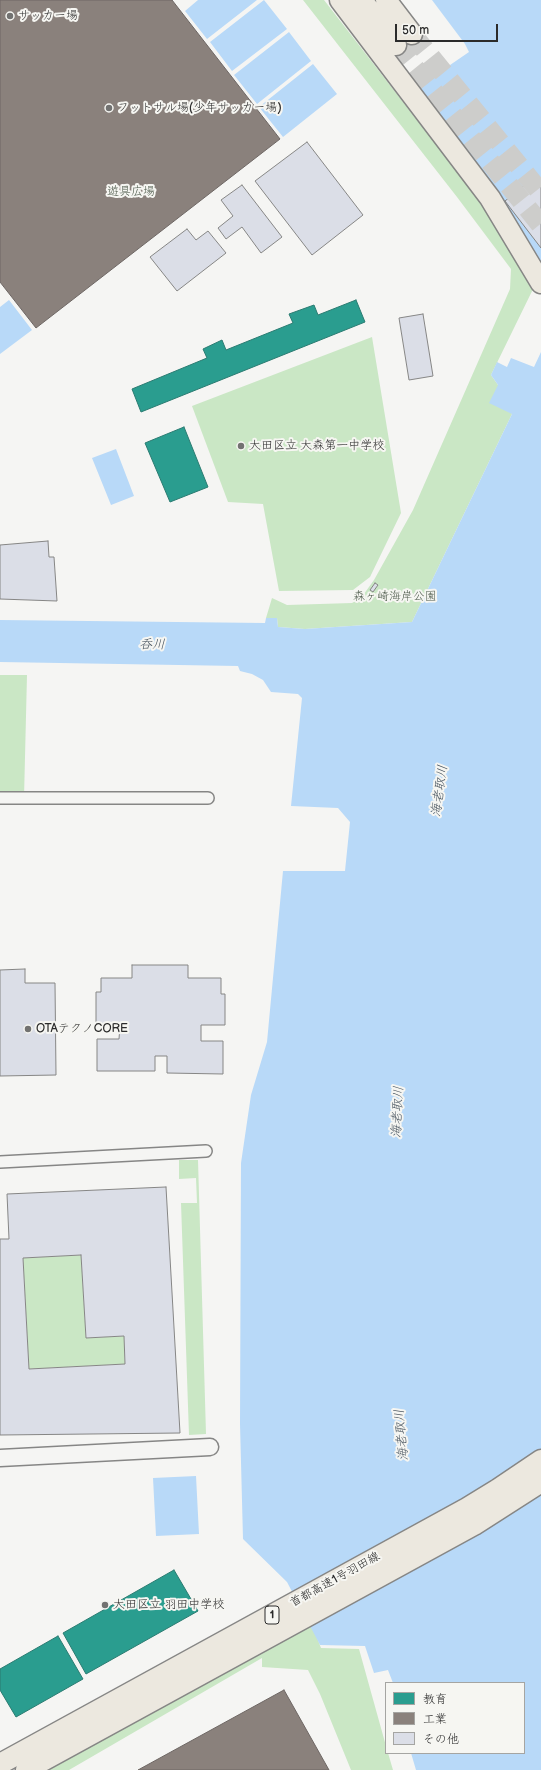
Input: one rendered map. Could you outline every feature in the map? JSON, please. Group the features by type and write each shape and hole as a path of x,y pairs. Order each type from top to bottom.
{"highway":[{"path":"340,0 490,198 541,283"},
{"path":"362,0 396,45"},
{"path":"386,0 412,34"},
{"name":"首都高速1号羽田線","path":"0,1764 460,1512 541,1460"},
{"name":"首都高速1号羽田線","path":"26,1770 474,1524 541,1482"}],"street":[{"path":"0,798 208,798"},
{"path":"0,1162 206,1151"},
{"path":"0,1458 210,1447"}],"green space":[{"name":"森ヶ崎海岸公園","path":"303,0 324,0 524,258 536,283 491,375 498,385 512,414 412,622 305,629 278,627 277,618 266,618 272,598 287,605 352,603 361,598 374,580 413,510 510,289 511,269 457,197"},
{"path":"372,337 401,513 370,577 353,590 279,591 263,504 228,502 192,406"},
{"path":"0,675 27,675 24,798 0,798"},
{"path":"179,1160 198,1160 206,1434 189,1435 181,1203 197,1203 196,1178 179,1179"},
{"path":"81,1255 86,1338 124,1336 125,1364 29,1369 23,1258"},
{"path":"308,1614 321,1648 359,1649 385,1742 385,1754 388,1754 393,1770 351,1770 320,1694 308,1670 262,1667 262,1658 69,1770 27,1770"}],"water":[{"path":"198,0 257,0 207,39 185,11"},
{"path":"264,0 287,29 232,71 210,42"},
{"path":"432,0 541,0 541,267 418,87 469,52 465,44"},
{"path":"289,32 311,61 257,104 234,75"},
{"path":"313,64 337,94 283,137 259,107"},
{"path":"9,300 32,330 0,354 0,307"},
{"path":"541,352 541,1770 416,1770 411,1754 525,1754 525,1682 393,1682 388,1670 374,1673 365,1646 320,1645 287,1582 243,1539 240,1424 241,1163 251,1095 267,1042 283,871 345,871 350,822 338,808 291,806 302,698 298,694 271,692 263,680 252,674 240,671 238,666 0,662 0,620 265,623 266,618 277,618 278,627 305,629 412,622 512,414 489,403 498,385 491,375 497,362 507,367 511,358 534,367"},
{"path":"116,449 134,496 111,505 92,458"},
{"path":"196,1476 199,1534 156,1536 153,1478"}],"building: 教育":[{"path":"356,300 365,322 141,412 132,389 207,358 203,349 222,340 226,350 293,323 289,314 314,305 318,315"},
{"path":"184,427 208,487 170,502 145,443"},
{"path":"174,1570 198,1611 86,1674 63,1633"},
{"path":"58,1636 83,1679 16,1717 0,1690 0,1669"}],"building: 工業":[{"path":"0,0 172,0 280,139 36,328 0,282"},
{"path":"284,1690 329,1770 138,1770"}],"building: その他":[{"path":"307,142 363,215 312,255 255,181"},
{"path":"536,176 541,183 541,248 505,201"},
{"path":"242,185 282,237 261,253 242,227 226,239 218,228 233,216 221,200"},
{"path":"187,229 196,240 208,231 226,253 177,291 150,257"},
{"path":"423,314 433,376 409,380 399,318"},
{"path":"48,541 49,557 54,557 57,601 0,599 0,545"},
{"path":"375,583 378,585 373,592 370,590"},
{"path":"132,965 188,965 188,978 221,978 221,994 225,994 225,1025 201,1025 201,1041 223,1041 223,1074 167,1073 167,1056 155,1056 155,1071 97,1071 97,1039 119,1039 120,1025 96,1025 96,992 101,992 101,978 132,978"},
{"name":"OTAテクノCORE","path":"25,969 25,983 55,983 56,1075 0,1076 0,970"},
{"path":"166,1187 180,1433 0,1435 0,1239 9,1239 7,1194","holes":["81,1255 86,1338 124,1336 125,1364 29,1369 23,1258"]}],"tunnel":[{"path":"412,34 541,193"},
{"path":"396,45 541,225"}],"place":[{"name":"サッカー場","path":"10,16"},
{"name":"フットサル場(少年サッカー場)","path":"109,108"},
{"name":"大田区立 大森第一中学校","path":"241,446"},
{"name":"OTAテクノCORE","path":"28,1029"},
{"name":"大田区立 羽田中学校","path":"105,1605"}],"park label":[{"name":"遊具広場","path":"131,192"}],"water label":[{"name":"呑川","path":"152,645"},
{"name":"海老取川","path":"440,791"},
{"name":"海老取川","path":"398,1112"},
{"name":"海老取川","path":"402,1435"}]}
